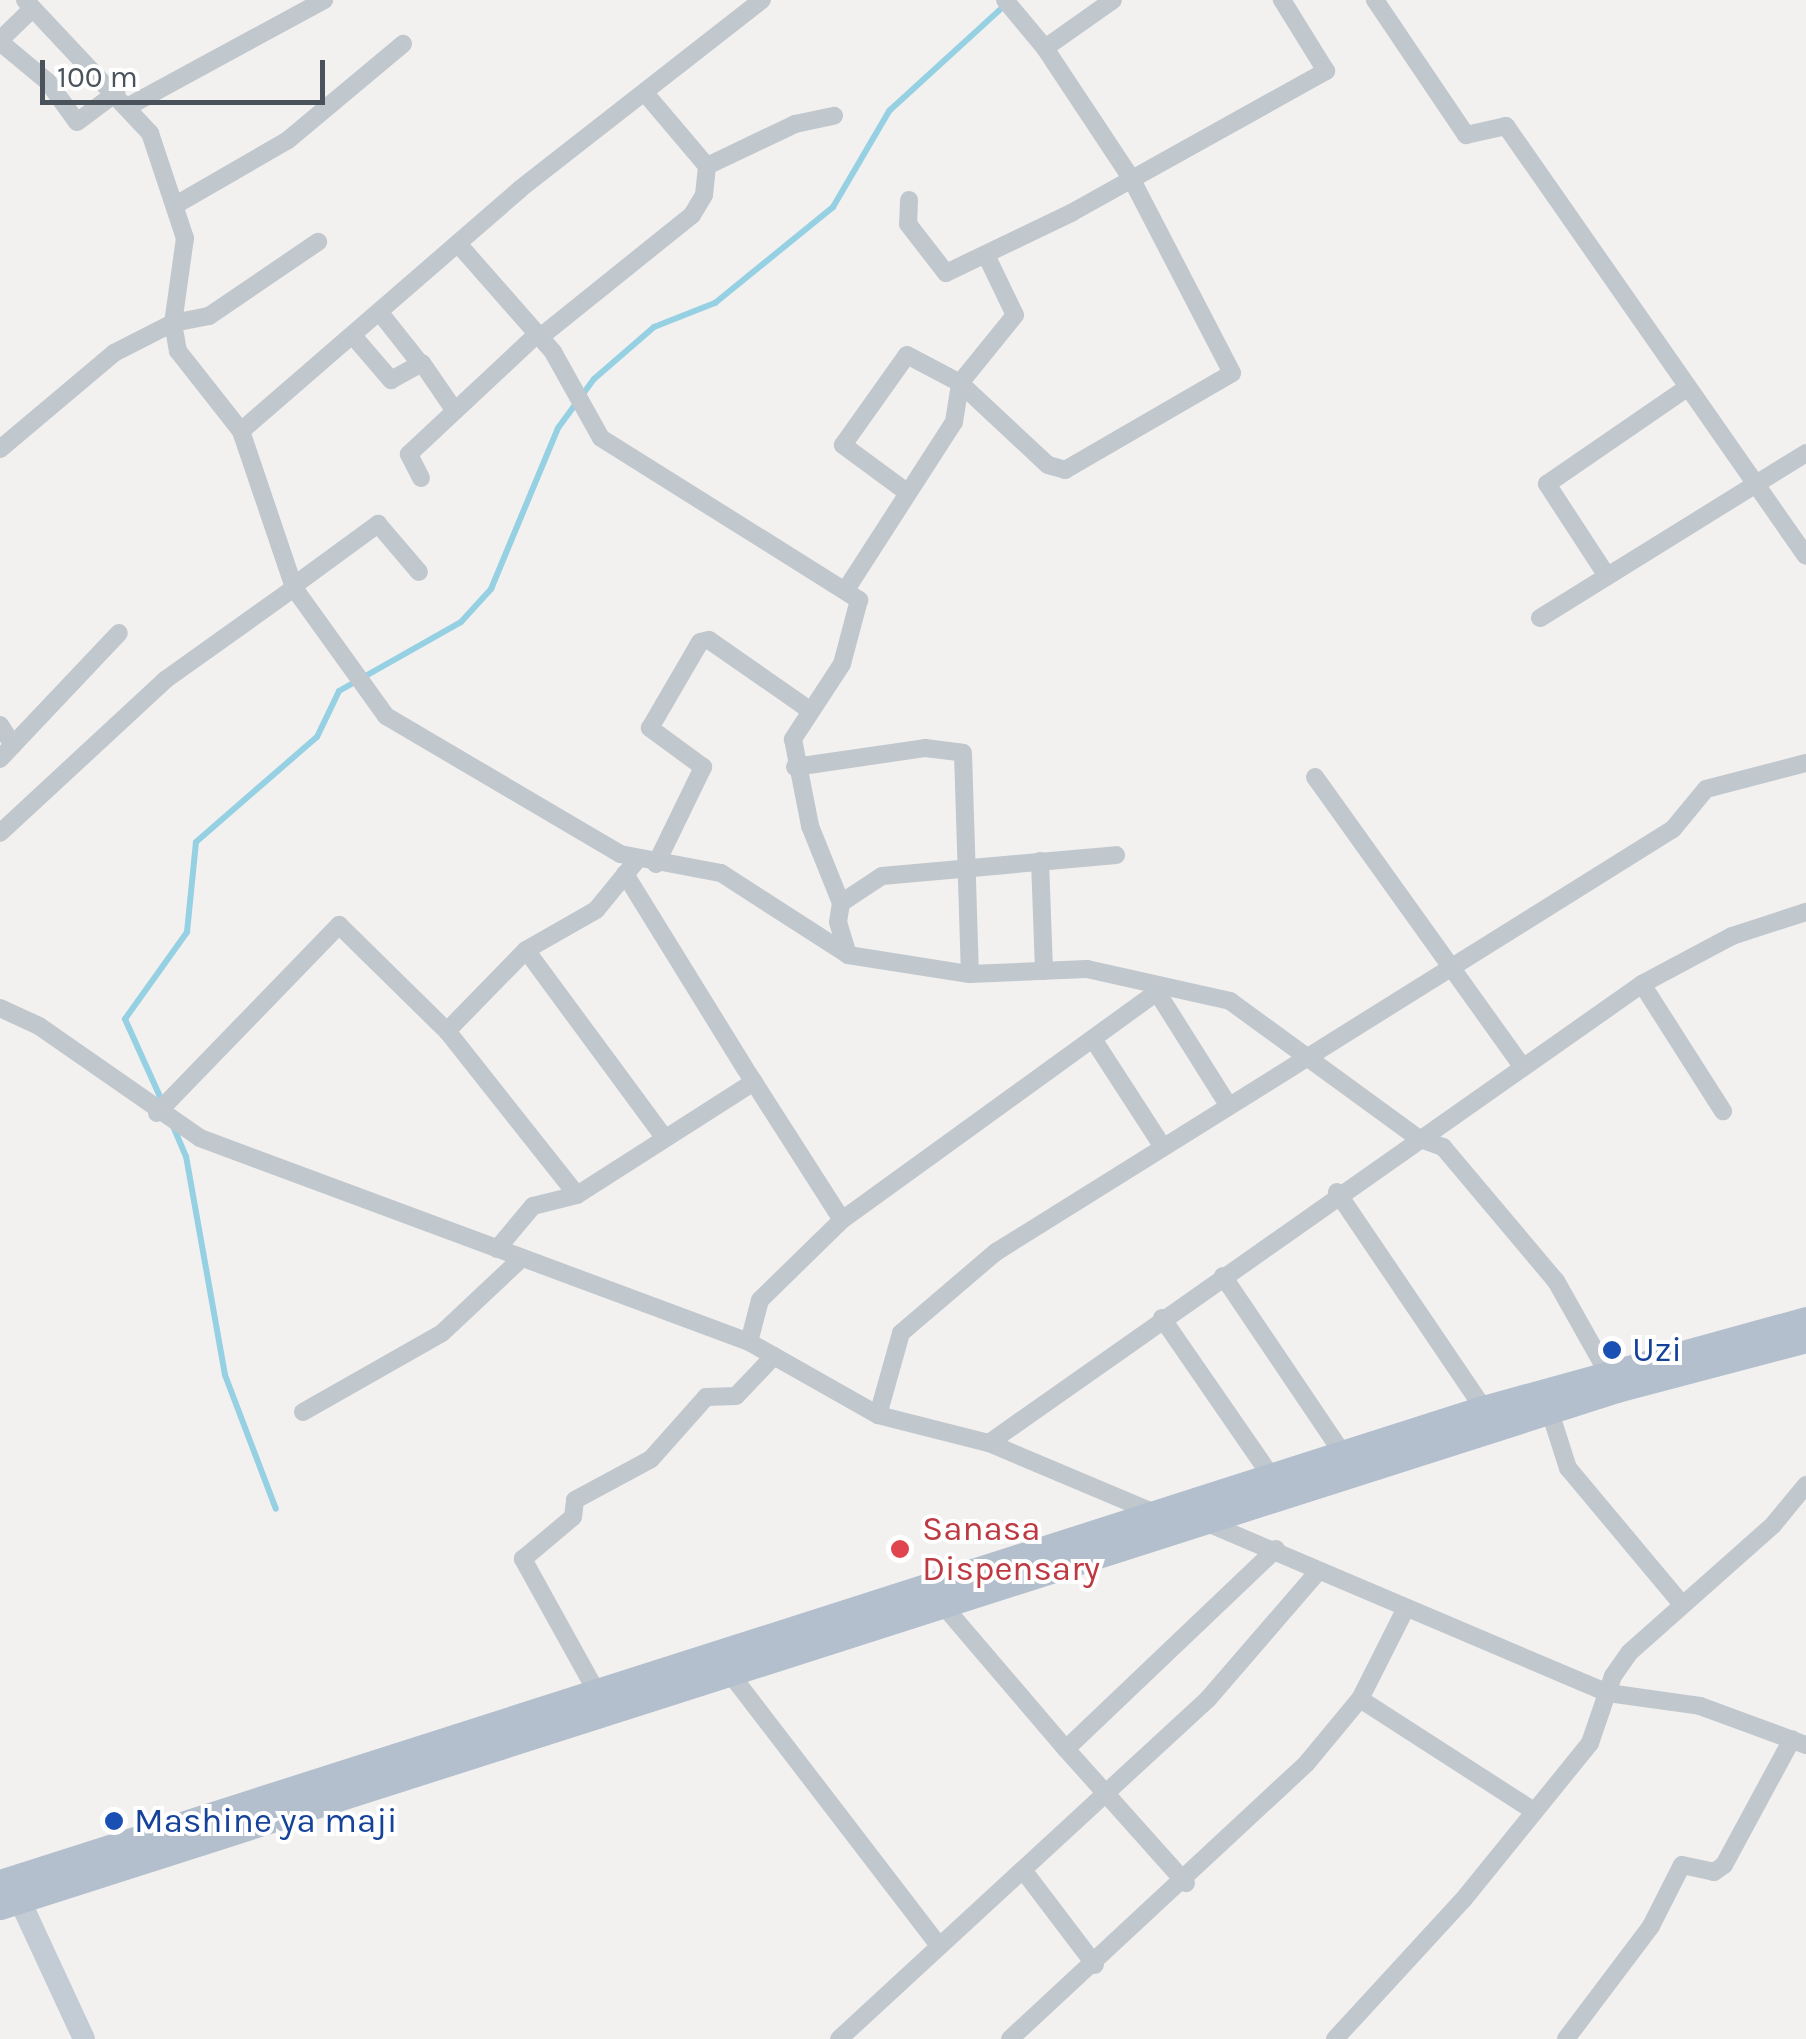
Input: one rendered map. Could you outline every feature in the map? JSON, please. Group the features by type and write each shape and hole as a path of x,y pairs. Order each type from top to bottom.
{"main road":[{"path":"7,1892 595,1689 1606,1370 1806,1319"},
{"path":"7,1892 1211,1523 1550,1412 1806,1340"}],"street":[{"path":"324,0 289,8 122,99 77,122 48,82 0,41 28,5 122,99 150,133 178,203 185,238 173,323 178,351 240,431 295,586 358,684 414,738 639,866 720,874 848,956 970,974 1087,969 1160,989 1230,1001 1312,1056 1418,1138 1443,1147 1484,1190 1556,1280 1606,1370"},
{"path":"240,431 762,0"},
{"path":"1046,48 1113,0"},
{"path":"908,200 908,224 930,262 957,272 1326,71 1282,0"},
{"path":"1375,0 1466,135 1506,126 1684,390 1756,482 1806,556"},
{"path":"904,490 845,450 844,440 908,355 960,383 1048,465 1064,470 1232,372 1130,178 1046,48 1009,4"},
{"path":"178,203 288,140 403,44"},
{"path":"645,93 707,166"},
{"path":"422,478 409,454 537,337 692,215 707,166 795,124 834,116"},
{"path":"0,450 72,382 173,323 209,316 318,242"},
{"path":"460,246 537,337 614,448 847,588 859,600 860,618 793,740 795,767 841,903 848,956"},
{"path":"847,588 904,490 954,422 960,383 1015,315 986,255"},
{"path":"382,314 456,412"},
{"path":"354,337 391,380 419,362"},
{"path":"1607,576 1547,484 1684,390"},
{"path":"1540,618 1806,454"},
{"path":"0,833 164,680 378,524 419,572"},
{"path":"7,752 119,633"},
{"path":"447,1031 526,950 590,916 639,866 703,767 650,728 700,642 708,640 811,711"},
{"path":"0,726 7,752"},
{"path":"795,767 955,748 965,756 972,864 970,974"},
{"path":"878,1415 901,1333 996,1252 1227,1102 1312,1056 1674,829 1706,790 1806,763"},
{"path":"1315,777 1456,966 1522,1066"},
{"path":"841,903 882,876 972,864 1116,855"},
{"path":"1040,861 1044,971"},
{"path":"639,866 748,1075 842,1220"},
{"path":"989,1443 1337,1192 1642,984 1732,936 1806,912"},
{"path":"157,1112 339,926 447,1031 577,1195"},
{"path":"526,950 663,1136"},
{"path":"1642,984 1722,1110"},
{"path":"749,1342 760,1300 842,1220 1160,989"},
{"path":"1160,989 1227,1102"},
{"path":"0,1008 39,1026 157,1112 200,1138 749,1342 878,1415 989,1443 1152,1513 1211,1523 1276,1549 1315,1574 1608,1694 1700,1706 1799,1742 1724,1865 1714,1872 1682,1865 1651,1926 1566,2039"},
{"path":"1093,1039 1162,1144"},
{"path":"497,1249 533,1206 577,1195 748,1075"},
{"path":"1337,1192 1483,1408"},
{"path":"302,1412 442,1333 522,1258"},
{"path":"1223,1276 1343,1454"},
{"path":"1162,1318 1271,1476"},
{"path":"595,1689 523,1559 573,1517 575,1500 650,1458 706,1397 736,1396 774,1356"},
{"path":"1550,1412 1568,1468 1680,1602"},
{"path":"1335,2039 1463,1900 1531,1809 1590,1742 1608,1694 1630,1652 1680,1602 1773,1525 1806,1485"},
{"path":"1066,1749 1276,1549"},
{"path":"839,2039 1257,1648 1315,1574"},
{"path":"942,1604 1186,1883"},
{"path":"1010,2039 1186,1883 1360,1699 1404,1612"},
{"path":"729,1672 938,1944"},
{"path":"1360,1699 1531,1809"},
{"path":"1024,1870 1095,1965"},
{"path":"7,1892 84,2039"}],"waterway":[{"path":"162,1101 125,1019 187,932 196,842 317,737 339,691 461,622 491,589 558,428 594,379 654,327 715,303 833,207 889,111 1005,5"},
{"path":"173,1126 186,1156 225,1375 276,1509"}],"place":[{"name":"Uzi","path":"1612,1350"},
{"name":"Sanasa Dispensary","path":"900,1549"},
{"name":"Mashine ya maji","path":"114,1821"}]}
